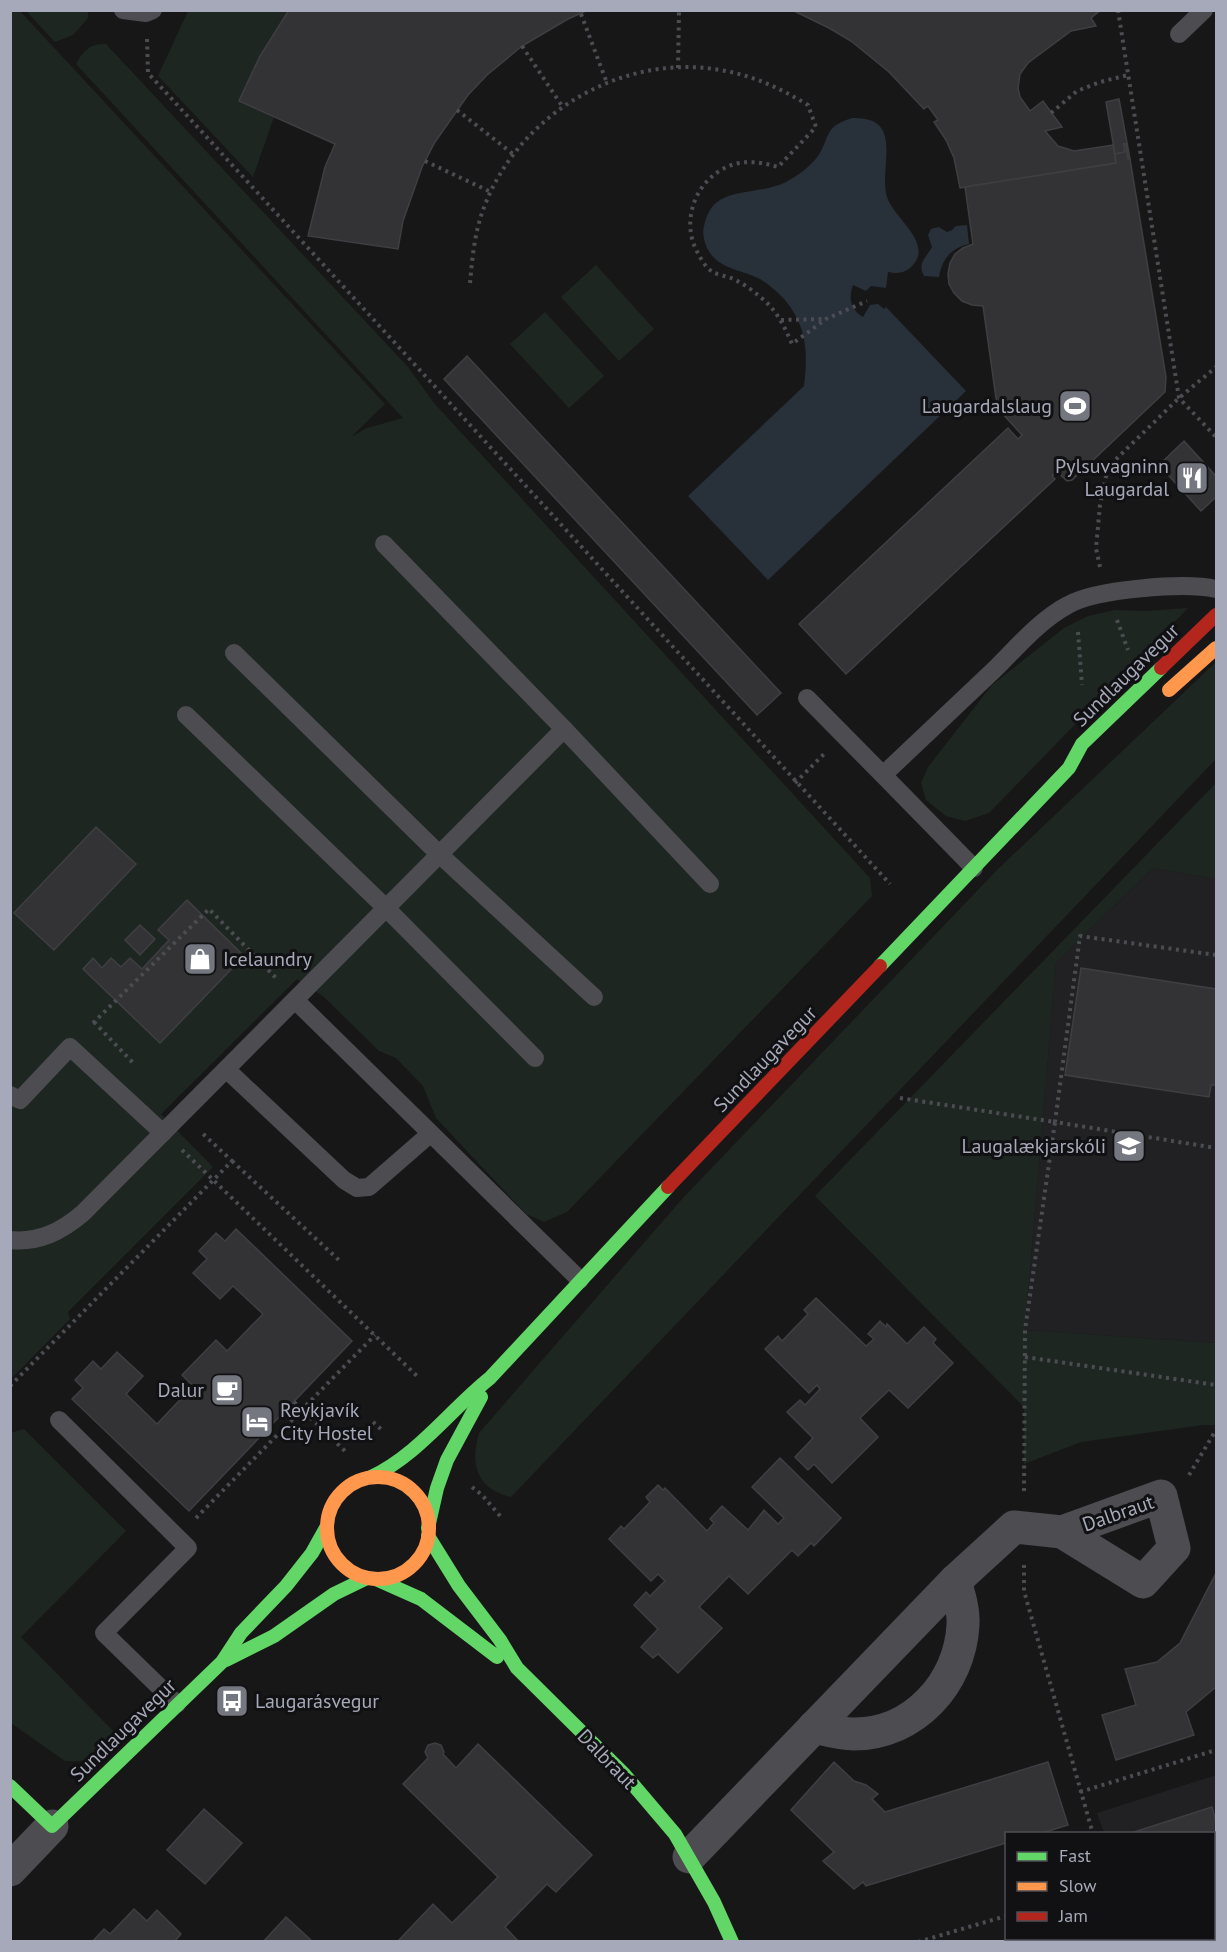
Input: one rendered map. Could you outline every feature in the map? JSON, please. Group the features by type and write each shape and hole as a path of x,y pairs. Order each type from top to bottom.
{"street":[{"name":"Sundlaugavegur","path":"52,1826 222,1662 241,1633 292,1578 312,1552 327,1528 328,1513 335,1500 351,1485 390,1468 407,1455 466,1397 490,1378 580,1280 1069,768 1082,744 1216,615"},
{"name":"Sundlaugavegur","path":"1157,701 1216,648"},
{"name":"Sundlaugavegur","path":"1069,768 1089,759"},
{"name":"Sundlaugavegur","path":"222,1662 274,1636 334,1594 371,1578 390,1577 404,1571 415,1562 424,1550 434,1499 451,1451 475,1411 490,1378"},
{"path":"371,1477 388,1478 404,1484 418,1496 426,1511 428,1532"},
{"name":"Dalbraut","path":"1024,1528 1062,1532 1143,1582 1174,1548 1161,1496 1062,1532"},
{"path":"688,1857 955,1581 1014,1527 1024,1528"},
{"path":"327,1528 329,1545 338,1560 351,1571 371,1578"},
{"name":"Dalbraut","path":"428,1532 459,1586 500,1640 517,1668 624,1774 675,1834 714,1902 732,1941"},
{"name":"Dalbraut","path":"371,1578 421,1599 458,1625 490,1653 517,1668"},
{"path":"814,1727 855,1734 876,1731 896,1725 931,1701 945,1685 955,1665 961,1644 963,1623 961,1601 955,1581"},
{"path":"10,1786 52,1826 10,1870"}],"lane":[{"path":"123,10 149,12"},
{"path":"1179,34 1204,10"},
{"path":"384,544 564,729 710,884"},
{"path":"883,775 1057,611 1076,601 1106,593 1177,587 1216,589"},
{"path":"234,653 439,854 594,997"},
{"path":"807,698 974,868"},
{"path":"186,715 386,908 535,1058"},
{"path":"10,1240 36,1239 54,1234 69,1225 227,1070 564,729"},
{"path":"295,1000 580,1280"},
{"path":"14,1102 70,1047 163,1133"},
{"path":"227,1070 344,1180 357,1188 369,1187 430,1134"},
{"path":"59,1420 188,1548 104,1633 177,1704"}],"path":[{"path":"678,68 679,10"},
{"path":"1118,10 1179,398 1216,437"},
{"path":"149,12 148,73 795,783 890,884"},
{"path":"581,14 607,83"},
{"path":"522,46 562,106"},
{"path":"470,284 473,249 481,215 491,192 513,154 536,129 562,106 607,83 633,75 678,68 718,70 750,77 780,88 808,105 816,127 778,167 764,162 748,161 733,164 708,180 698,193 692,207 690,221 691,236 703,262 713,272 733,279 768,303 781,320 792,344 826,319 867,301"},
{"path":"1051,113 1077,91 1128,75"},
{"path":"457,110 513,154"},
{"path":"425,161 491,192"},
{"path":"781,320 826,319"},
{"path":"1106,593 1096,548 1100,505 1108,467 1179,398 1216,367"},
{"path":"1076,601 1082,685"},
{"path":"795,783 843,735"},
{"path":"70,1047 209,909 272,971 295,1000"},
{"path":"1093,1832 1024,1591 1025,1330 1080,936 1216,955"},
{"path":"94,1022 142,1073"},
{"path":"900,1098 1216,1148"},
{"path":"182,1114 340,1262"},
{"path":"163,1133 417,1376"},
{"path":"10,1386 232,1161"},
{"path":"196,1519 375,1335"},
{"path":"1025,1358 1216,1385"},
{"path":"294,1402 346,1452"},
{"path":"1166,1515 1216,1430"},
{"path":"468,1484 482,1495 501,1517"},
{"path":"1080,1792 1216,1750"},
{"path":"918,1941 1005,1916"}],"shaded area":[{"path":"19,10 385,404 351,437 367,428 403,418 76,64 88,49 106,44 408,367 434,403 870,878 872,896 567,1212 544,1222 526,1214 436,1118 423,1086 396,1058 379,1051 324,997 297,979 161,1114 213,1167 68,1312 70,1319 11,1379 10,11"},
{"path":"26,11 88,11 88,18 73,35 55,42"},
{"path":"188,11 289,11 260,56 239,101 274,117 253,177 158,76"},
{"path":"852,118 869,120 879,125 884,134 887,197 915,239 918,257 908,270 888,272 886,288 871,286 866,291 853,285 852,304 863,317 870,305 878,304 884,309 886,307 966,391 768,580 688,496 804,386 806,351 804,340 798,320 785,300 760,279 717,261 707,248 703,229 708,215 717,202 734,194 770,188 795,177 818,156 832,129"},
{"path":"967,225 969,244 957,248 948,255 939,277 924,276 921,268 932,247 928,235 931,229 939,227 947,232 956,226"},
{"path":"596,265 654,329 619,361 561,297"},
{"path":"545,312 604,376 569,408 510,344"},
{"path":"1188,608 989,813 965,821 946,816 926,800 921,783 928,767 992,685 1064,628 1088,616 1115,610 1146,611"},
{"path":"1216,662 1216,759 511,1497 490,1488 483,1481 476,1465 476,1444 479,1433 682,1199 998,869"},
{"path":"1216,783 1216,879 1153,868 1056,963 1025,1330 1216,1343 1216,1425 1081,1442 1024,1464 1024,1407 815,1196"},
{"name":"Laugalækjarskóli","path":"1153,868 1216,879 1216,1343 1025,1330 1056,963"},
{"path":"24,1429 126,1531 21,1637 118,1736 92,1761 65,1761 11,1723 10,1433"},
{"path":"1216,1775 1216,1941 1137,1942 1136,1940 1215,1940 1215,1832 1104,1832 1097,1813"}],"building":[{"path":"289,10 588,10 522,46 487,75 468,95 435,142 422,167 403,221 398,249 308,236 325,167 335,144 239,101 260,56"},
{"path":"792,10 1101,10 1091,18 1096,26 1071,31 1028,63 1020,74 1018,88 1020,97 1030,111 1043,101 1062,127 1045,131 1058,146 1074,151 1113,145 1116,163 960,188 954,158 934,122 938,120 928,106 924,109 889,72 851,41"},
{"path":"1119,99 1130,159 1128,159 1126,144 1124,144 1125,152 1115,154 1106,102"},
{"name":"Laugardalslaug","path":"1124,144 1126,144 1128,159 1130,159 1166,377 1165,392 1072,480 1067,481 1057,472 1052,476 1055,479 846,674 799,624 1008,428 1018,439 1022,435 1002,413 996,398 983,306 962,301 949,284 950,263 955,254 973,244 965,187 1116,163 1115,154 1125,152"},
{"path":"467,356 781,693 757,715 444,379"},
{"path":"1184,441 1216,476 1216,497 1201,511 1159,465"},
{"path":"96,827 136,864 54,950 14,913"},
{"path":"187,900 244,956 160,1043 83,969 93,958 102,968 111,958 121,967 130,958 142,969 169,940 158,930"},
{"path":"140,925 155,939 140,955 125,940"},
{"name":"Laugalækjarskóli","path":"1081,968 1216,989 1216,1085 1211,1085 1209,1097 1065,1075"},
{"path":"236,1229 352,1341 189,1511 72,1399 83,1388 75,1380 93,1361 101,1369 117,1352 143,1376 126,1394 157,1424 193,1386 182,1375 216,1340 227,1351 263,1314 233,1286 220,1299 193,1273 207,1259 199,1251 216,1233 225,1241"},
{"path":"816,1298 866,1346 874,1339 868,1334 880,1321 886,1327 887,1324 907,1344 924,1327 936,1339 933,1343 953,1363 908,1408 889,1390 860,1418 878,1437 832,1483 814,1464 808,1470 795,1457 813,1438 787,1412 800,1400 805,1405 820,1389 817,1385 809,1393 765,1349 778,1336 782,1341 808,1314 804,1310"},
{"path":"780,1458 841,1518 814,1546 811,1543 798,1556 792,1550 748,1594 729,1576 699,1607 722,1628 678,1673 658,1654 653,1658 641,1647 658,1629 634,1605 646,1592 650,1596 665,1581 658,1574 651,1581 609,1539 621,1526 624,1529 650,1502 646,1497 658,1485 663,1490 665,1488 707,1531 714,1523 710,1519 722,1506 748,1530 764,1510 778,1524 784,1518 752,1487"},
{"path":"1216,1573 1216,1687 1186,1712 1194,1735 1116,1760 1102,1715 1136,1705 1125,1669 1157,1662 1180,1643"},
{"path":"435,1743 441,1745 443,1754 456,1768 478,1744 592,1855 556,1892 547,1884 505,1927 519,1942 401,1942 399,1940 433,1904 452,1923 498,1877 403,1784 428,1758 425,1752 428,1745"},
{"path":"834,1762 854,1781 866,1785 878,1794 872,1799 885,1812 1048,1762 1068,1825 1045,1832 1005,1832 1005,1843 866,1886 863,1882 854,1889 823,1861 834,1852 791,1810"},
{"path":"1212,1807 1216,1822 1216,1942 1161,1942 1160,1940 1215,1940 1215,1832 1134,1832"},
{"path":"204,1809 242,1843 205,1884 167,1850"},
{"path":"134,1909 147,1921 157,1910 181,1934 174,1942 92,1942 104,1929 110,1934"},
{"path":"286,1917 313,1942 263,1942"}],"traffic: fast":[{"path":"880,966 1069,768 1082,744 1161,668"},
{"path":"371,1477 404,1457 490,1378 668,1187"},
{"path":"428,1528 437,1488 447,1460 481,1397"},
{"path":"10,1786 52,1826 222,1662 241,1633 286,1586 312,1553 326,1528"},
{"path":"428,1536 459,1586 500,1640 517,1668 624,1774 675,1834 714,1902 732,1942"},
{"path":"226,1660 274,1636 334,1594 367,1578"},
{"path":"376,1579 421,1599 497,1657"}],"traffic: slow":[{"path":"1169,690 1216,648"},
{"path":"378,1477 397,1481 414,1492 425,1509 429,1528 425,1547 414,1564 397,1575 378,1579 359,1575 342,1564 331,1547 327,1528 331,1509 342,1492 359,1481 378,1477"}],"traffic: jam":[{"path":"1161,668 1216,615"},
{"path":"668,1187 880,966"}],"place":[{"name":"Laugardalslaug","path":"1075,406"},
{"name":"Pylsuvagninn Laugardal","path":"1192,478"},
{"name":"Icelaundry","path":"200,959"},
{"name":"Laugalækjarskóli","path":"1129,1146"},
{"name":"Dalur","path":"227,1390"},
{"name":"Reykjavík City Hostel","path":"257,1422"},
{"name":"Laugarásvegur","path":"232,1701"}]}
